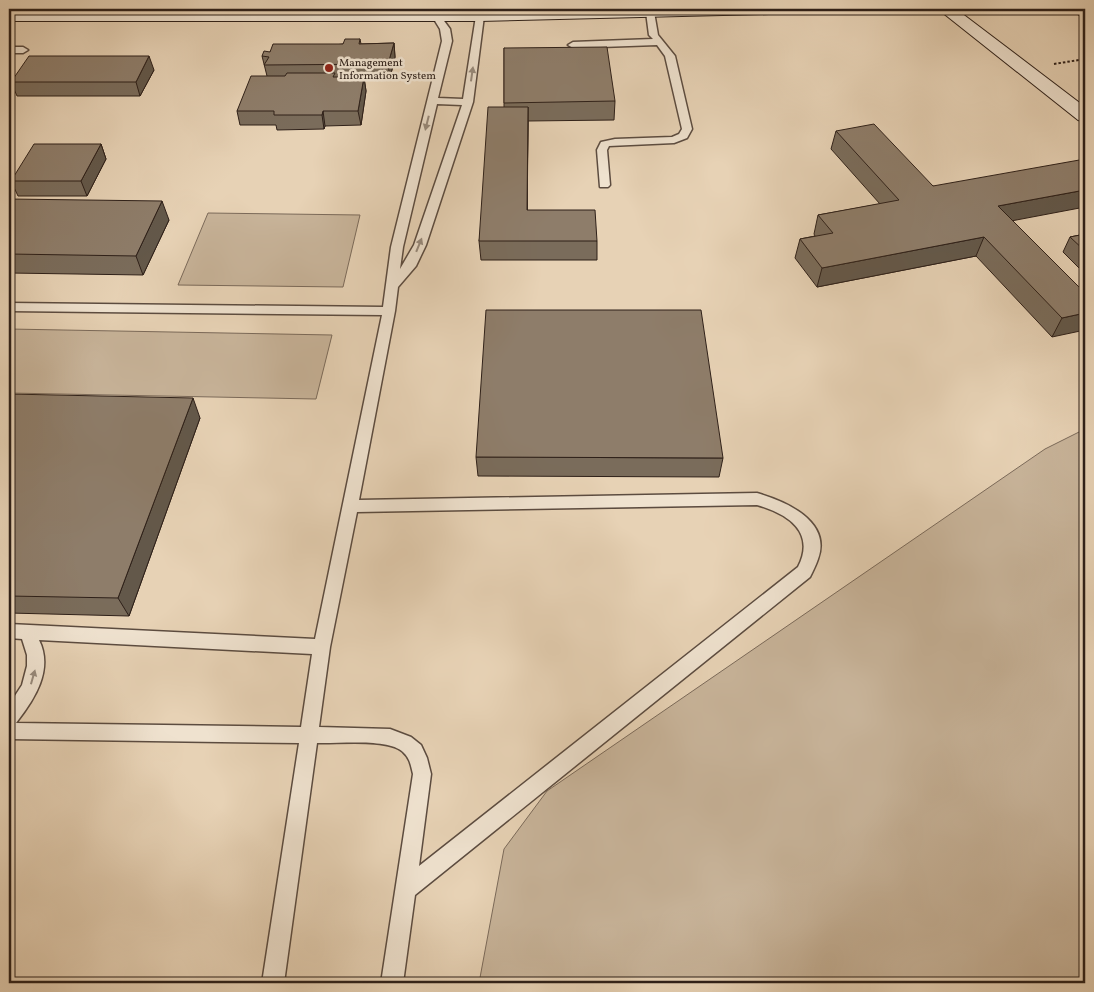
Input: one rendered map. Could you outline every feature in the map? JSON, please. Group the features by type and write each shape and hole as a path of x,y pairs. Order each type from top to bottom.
{"street":[{"path":"9,16 190,12 437,12 480,16 769,9"},
{"path":"946,9 1085,116"},
{"path":"1081,9 1085,12"}],"lane":[{"path":"604,185 602,150 605,144 674,140 686,132 687,129 670,56 658,42 640,11"},
{"path":"273,983 322,647 393,285 397,247 447,35 437,12"},
{"path":"393,285 410,266 420,245 468,102 480,16"},
{"path":"573,44 658,42"},
{"path":"9,50 23,50"},
{"path":"432,101 468,102"},
{"path":"9,307 388,311"},
{"path":"350,506 757,499 772,502 786,508 797,517 806,527 813,551 811,562 804,572 406,889"},
{"path":"9,631 322,647"},
{"path":"9,718 26,694 36,671 37,656 34,643 27,632"},
{"path":"9,731 393,737 404,741 420,760 422,774 392,983"}],"shaded area":[{"path":"208,213 360,215 343,287 178,285"},
{"path":"9,329 332,335 316,399 9,393"},
{"path":"1085,429 1085,983 479,983 504,849 547,791 1045,449"}],"building":[{"path":"345,39 360,39 359,44 394,43 388,64 264,65 269,57 262,56 264,51 270,52 273,44 343,44"},
{"path":"607,47 615,101 504,103 504,48"},
{"path":"29,56 149,56 136,82 11,82"},
{"path":"287,73 335,73 333,77 364,77 358,111 323,111 322,115 274,115 274,111 237,111 251,76 285,76"},
{"path":"488,107 528,107 527,210 595,210 597,241 479,241"},
{"path":"874,124 933,186 1085,159 1085,190 998,206 1085,293 1085,313 1062,318 984,237 822,268 800,239 833,233 818,215 899,200 836,131"},
{"path":"34,144 101,144 81,181 11,181"},
{"path":"9,199 162,201 136,256 9,254"},
{"path":"1085,234 1085,251 1070,237"},
{"path":"486,310 701,310 723,458 476,457"},
{"path":"9,394 193,398 118,598 9,596"}],"place":[{"name":"Management Information System","path":"329,68"}]}
